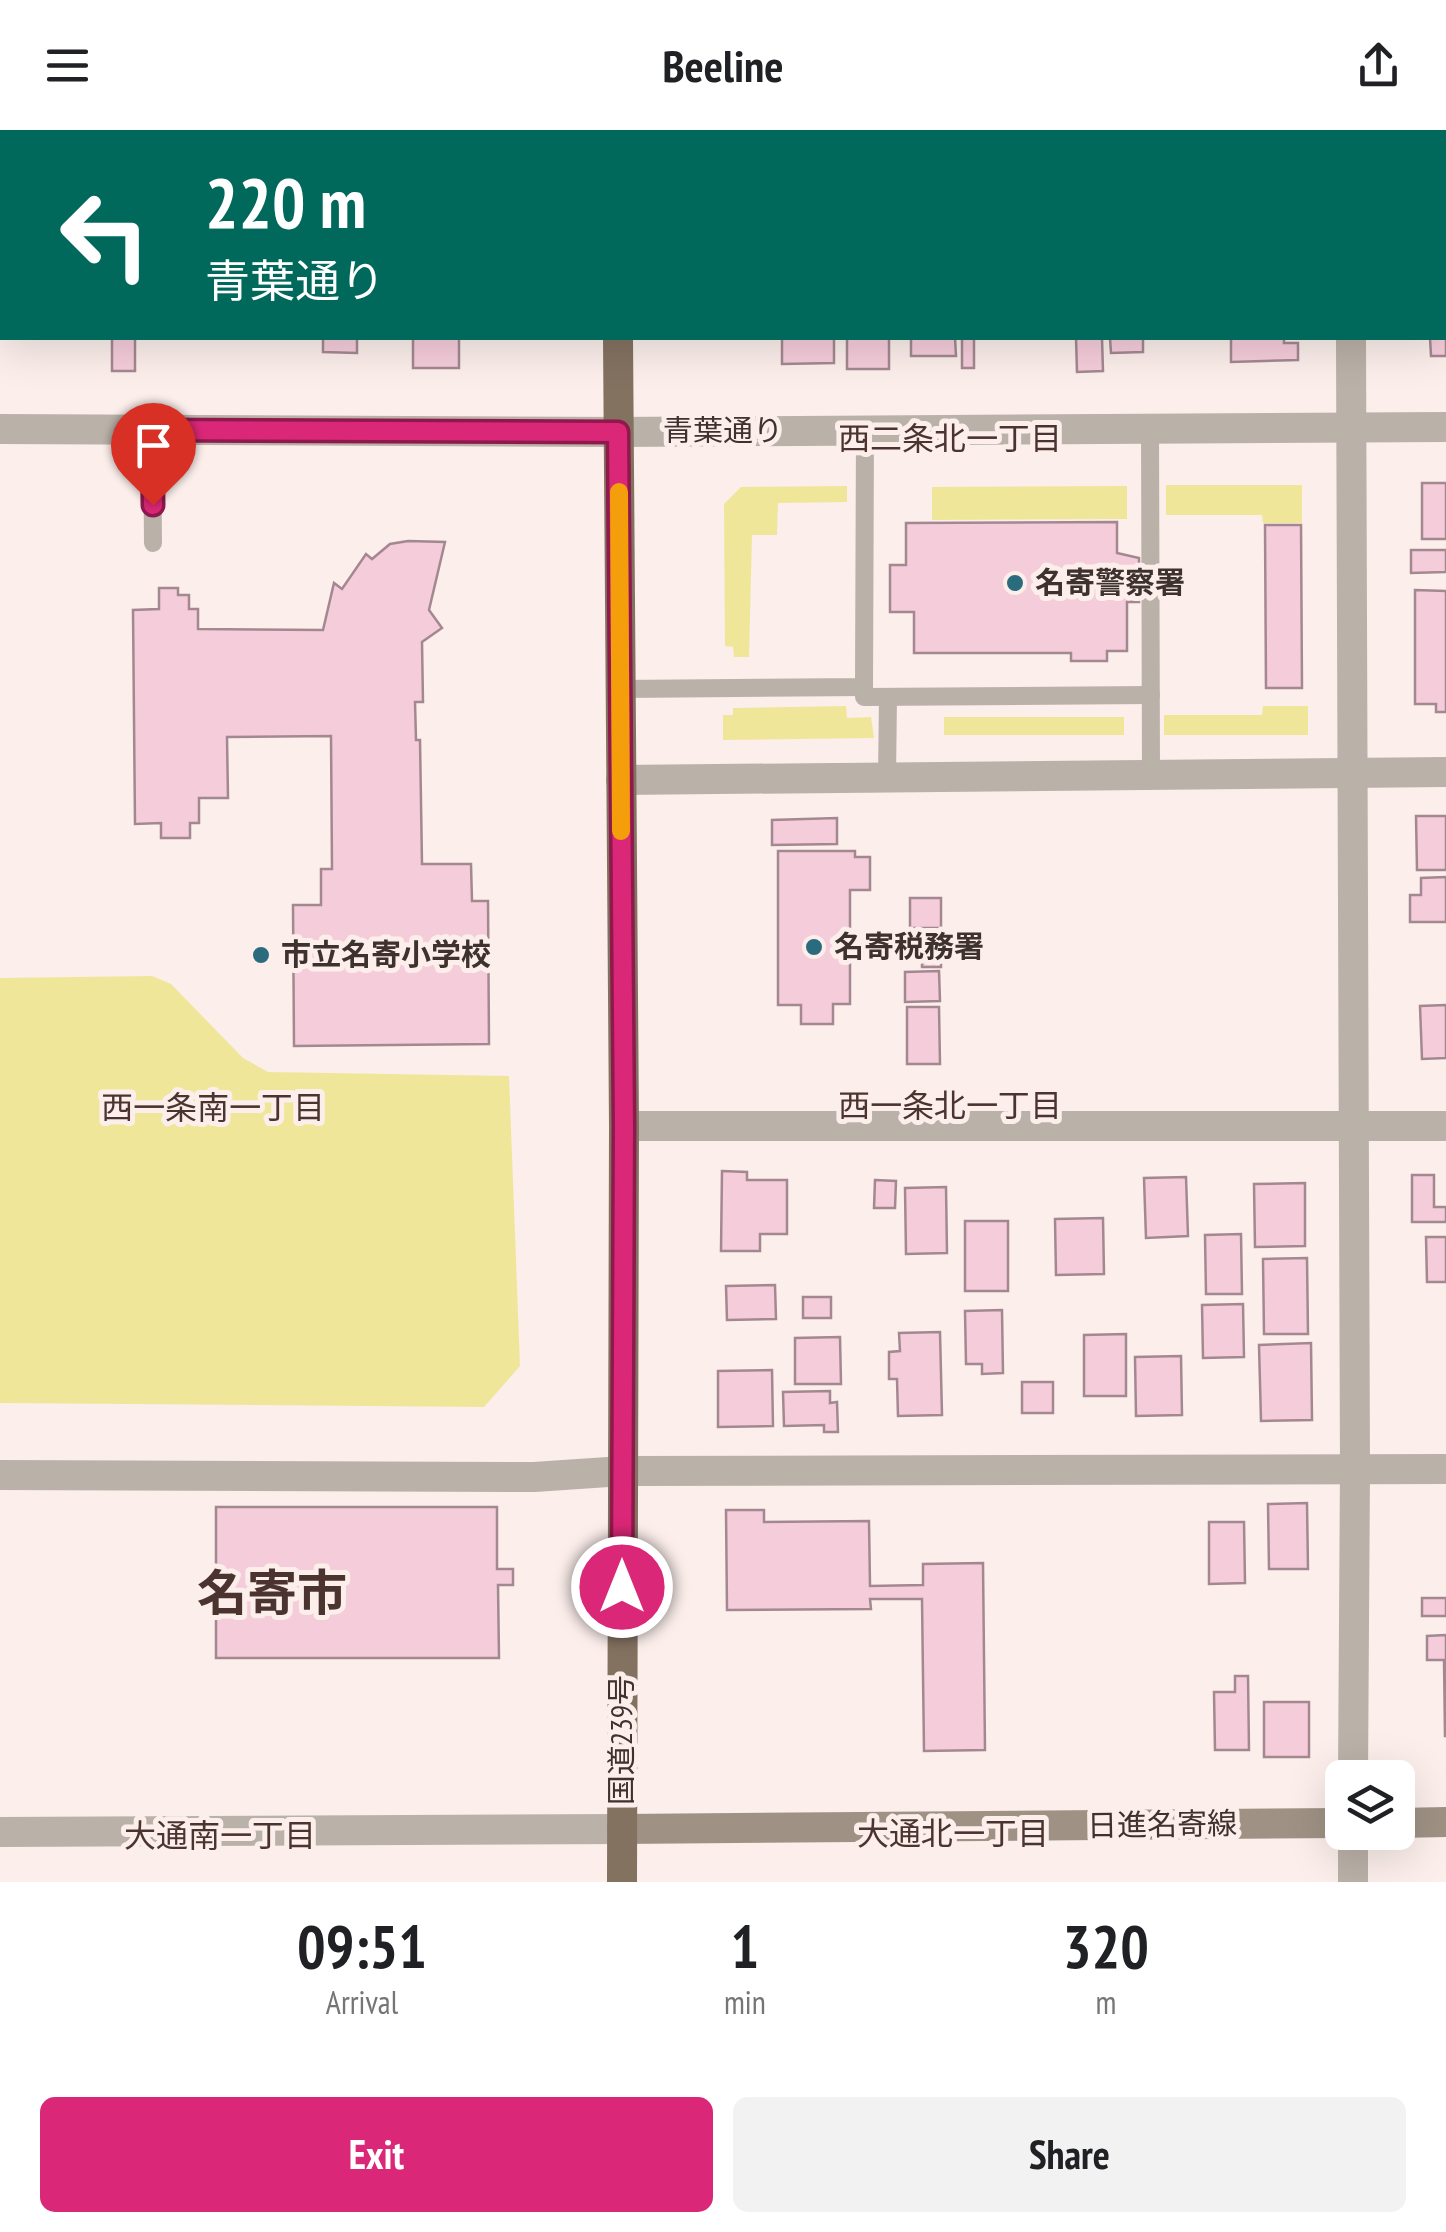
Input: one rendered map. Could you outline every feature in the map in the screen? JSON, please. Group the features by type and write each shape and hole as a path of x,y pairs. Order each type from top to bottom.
{"highway":[{"name":"国道239号","path":"618,340 624,1126 622,1882"}],"main road":[{"path":"1415,1822 1446,1822"},
{"name":"日進名寄線","path":"622,1829 1325,1823"}],"street":[{"path":"1351,340 1356,1469 1352,1760"},
{"name":"青葉通り","path":"0,429 618,432 1446,427"},
{"path":"621,780 1446,772"},
{"path":"624,1126 1446,1126"},
{"path":"0,1475 534,1477 623,1471 1446,1469"},
{"path":"0,1832 622,1829"},
{"path":"1353,1850 1354,1882"}],"lane":[{"path":"1150,428 1151,775"},
{"path":"152,430 153,543"},
{"path":"865,430 864,697 1151,695"},
{"path":"620,689 864,686"},
{"path":"887,778 888,697"}],"shaded area":[{"path":"1166,485 1302,485 1302,523 1263,523 1262,515 1166,515"},
{"path":"847,486 847,502 778,503 777,535 752,535 749,657 734,657 733,647 725,646 724,504 741,487"},
{"path":"1127,486 1127,519 932,520 932,487"},
{"path":"846,706 847,718 871,717 874,738 723,740 723,715 733,715 733,708"},
{"path":"1263,706 1308,706 1308,735 1164,735 1164,715 1262,715"},
{"path":"944,717 1124,717 1124,735 944,735"},
{"path":"152,976 171,984 243,1058 268,1072 509,1076 520,1366 484,1407 0,1403 0,978"}],"building":[{"path":"112,340 135,340 135,371 112,371"},
{"path":"323,340 357,340 357,353 323,352"},
{"path":"413,340 459,340 459,368 413,368"},
{"path":"782,340 834,340 834,363 782,364"},
{"path":"847,340 889,340 889,369 847,369"},
{"path":"911,340 955,340 956,356 911,356"},
{"path":"962,340 974,340 974,368 962,368"},
{"path":"1076,340 1102,340 1103,371 1077,372"},
{"path":"1110,340 1143,340 1143,352 1111,353"},
{"path":"1231,340 1298,343 1298,360 1231,362"},
{"path":"1430,340 1446,340 1446,356 1431,356"},
{"path":"1422,483 1446,483 1446,539 1422,539"},
{"name":"名寄警察署","path":"1117,522 1117,553 1139,558 1139,602 1127,602 1127,651 1107,651 1107,661 1071,661 1071,653 914,653 914,612 890,612 890,565 906,565 906,523"},
{"path":"1265,525 1301,525 1302,688 1266,688"},
{"path":"445,542 429,610 442,628 422,642 423,702 415,702 416,740 420,740 422,864 471,864 472,901 488,901 489,1044 294,1046 293,905 321,905 321,869 332,869 331,736 227,737 228,798 199,798 199,823 190,823 190,838 161,838 161,823 135,824 133,610 159,609 159,588 178,588 178,595 189,595 189,609 198,609 198,629 323,630 334,583 342,589 366,554 372,559 390,544"},
{"path":"1411,550 1446,550 1446,572 1411,573"},
{"path":"1415,590 1446,591 1446,712 1436,712 1436,704 1415,704"},
{"path":"1416,816 1446,816 1446,870 1417,870"},
{"path":"837,818 837,844 772,845 772,820"},
{"name":"名寄税務署","path":"778,851 855,851 855,857 870,857 870,890 850,890 850,1004 833,1004 833,1024 801,1024 801,1005 778,1005"},
{"path":"1446,877 1446,922 1410,922 1410,895 1421,895 1421,878"},
{"path":"910,898 941,898 941,928 910,928"},
{"path":"922,935 941,935 941,967 922,967"},
{"path":"939,971 940,1001 905,1002 905,972"},
{"path":"1446,1005 1446,1058 1422,1059 1420,1006"},
{"path":"907,1007 939,1007 940,1064 907,1064"},
{"path":"722,1171 747,1172 747,1180 787,1180 787,1234 760,1234 760,1251 721,1251"},
{"path":"1412,1175 1434,1175 1434,1207 1446,1207 1446,1222 1412,1222"},
{"path":"1186,1177 1188,1236 1146,1238 1144,1178"},
{"path":"875,1180 896,1181 895,1208 874,1208"},
{"path":"1305,1183 1305,1246 1255,1247 1254,1184"},
{"path":"946,1187 947,1253 906,1254 905,1188"},
{"path":"1103,1218 1104,1274 1056,1275 1055,1219"},
{"path":"965,1221 1008,1221 1008,1291 965,1291"},
{"path":"1241,1234 1242,1294 1206,1294 1205,1235"},
{"path":"1426,1237 1446,1237 1446,1282 1427,1282"},
{"path":"1307,1258 1308,1334 1264,1334 1263,1259"},
{"path":"775,1285 776,1319 727,1320 726,1286"},
{"path":"803,1297 831,1297 831,1318 803,1318"},
{"path":"1243,1304 1244,1357 1203,1358 1202,1305"},
{"path":"1002,1310 1003,1373 982,1374 982,1364 966,1364 965,1311"},
{"path":"940,1332 942,1415 898,1416 897,1379 889,1379 889,1352 900,1351 899,1333"},
{"path":"1126,1334 1126,1396 1084,1396 1084,1335"},
{"path":"840,1337 841,1384 795,1384 795,1338"},
{"path":"1311,1343 1312,1420 1261,1421 1259,1345"},
{"path":"1181,1356 1182,1415 1136,1416 1135,1357"},
{"path":"772,1370 773,1426 718,1427 718,1371"},
{"path":"1022,1382 1053,1382 1053,1413 1022,1413"},
{"path":"830,1391 830,1403 837,1402 838,1432 824,1432 824,1425 784,1426 783,1392"},
{"path":"1307,1503 1308,1569 1269,1569 1268,1504"},
{"path":"216,1507 497,1507 497,1569 513,1569 513,1585 498,1585 499,1658 216,1658"},
{"path":"726,1510 764,1510 764,1522 869,1521 870,1586 923,1585 923,1564 983,1563 985,1750 924,1751 922,1599 870,1599 871,1609 727,1610"},
{"path":"1209,1522 1244,1522 1245,1583 1209,1584"},
{"path":"1422,1598 1446,1598 1446,1616 1422,1616"},
{"path":"1446,1635 1445,1736 1444,1660 1427,1660 1427,1636"},
{"path":"1235,1676 1248,1676 1249,1750 1215,1750 1214,1692 1235,1692"},
{"path":"1264,1702 1309,1702 1309,1757 1264,1757"}],"slow traffic":[{"path":"619,492 621,831"}],"place":[{"name":"名寄警察署","path":"1015,583"},
{"name":"名寄税務署","path":"814,947"},
{"name":"市立名寄小学校","path":"261,955"}],"district":[{"name":"西二条北一丁目","path":"950,439"},
{"name":"西一条北一丁目","path":"950,1106"},
{"name":"西一条南一丁目","path":"213,1108"},
{"name":"名寄市","path":"272,1593"},
{"name":"大通北一丁目","path":"953,1834"},
{"name":"大通南一丁目","path":"220,1836"}],"route":[{"path":"153,505 152,430 618,432 624,1126 622,1587"}]}
